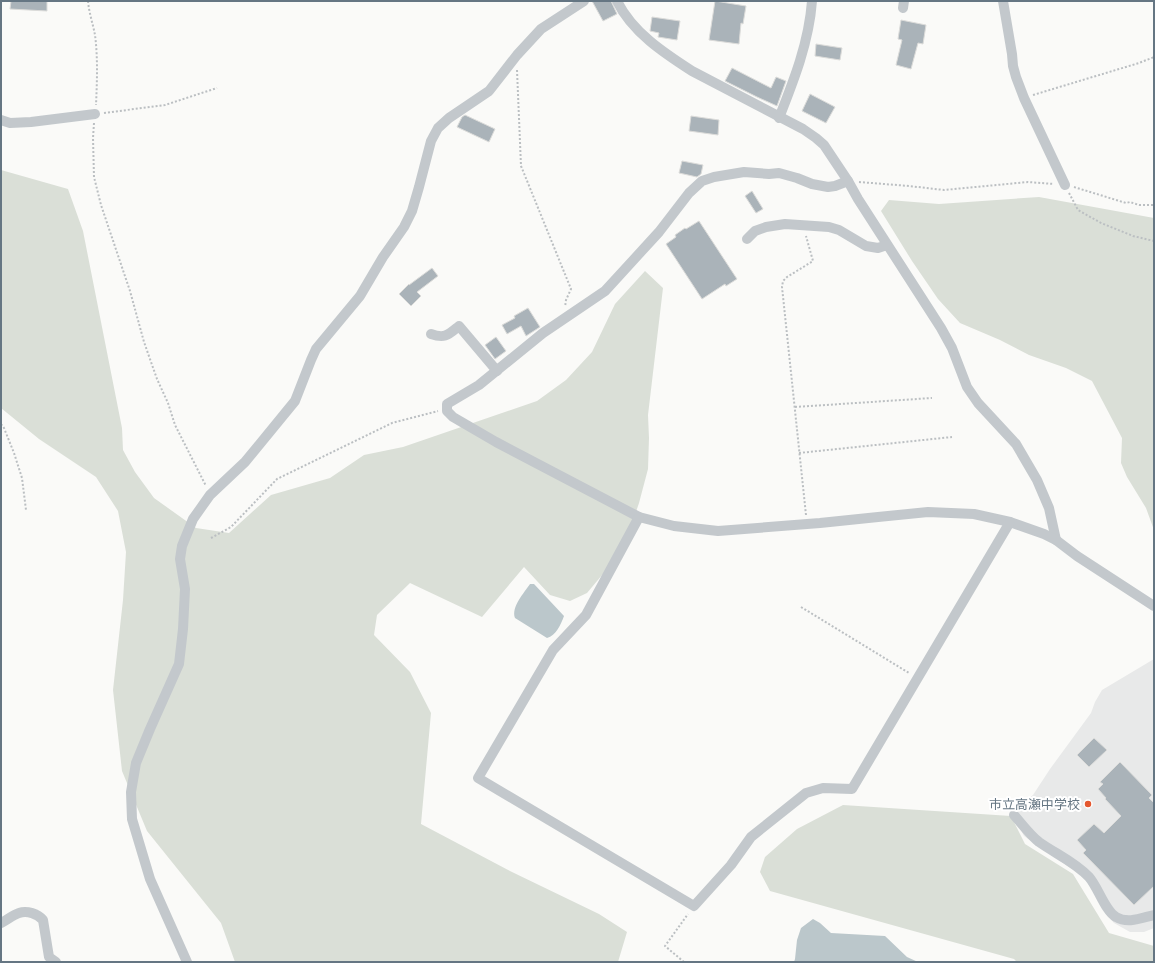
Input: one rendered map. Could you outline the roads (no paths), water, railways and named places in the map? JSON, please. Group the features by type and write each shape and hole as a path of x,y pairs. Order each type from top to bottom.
{"street":[{"path":"187,962 150,879 132,819 130,792 136,763 178,664 183,629 185,589 180,559 182,546 193,519 210,495 245,462 295,401 316,349 360,296 383,257 404,228 412,211 431,140 438,128 489,91 517,55 541,29 584,1"},
{"path":"617,1 639,31 682,65 779,118 803,129 824,145 941,328 952,348 967,387 978,403 1016,444 1036,480 1049,508 1056,540"},
{"path":"779,118 803,54 812,1"},
{"path":"1003,1 1016,77 1024,98 1065,185"},
{"path":"1,120 10,123 30,122 95,114"},
{"path":"848,181 828,187 812,184 779,173 769,174 744,172 714,177 702,182 689,193 659,232 605,292 543,333 479,385 448,404 448,413 496,442 639,517 674,526 718,531 928,512 974,514 1010,522 1044,534 1056,540 1077,556 1154,606"},
{"path":"747,239 755,231 766,227 784,224 829,227 839,230 856,241 871,248 878,248 887,245"},
{"path":"431,334 437,336 447,336 459,326 496,370"},
{"path":"639,517 586,615 553,650 478,778 694,906 731,865 751,837 806,793 823,788 852,789 1010,522"},
{"path":"1014,815 1038,841 1080,868 1090,878 1114,916 1122,920 1131,921 1154,915"},
{"path":"1,923 20,913 32,913 40,916 43,920 49,957 56,962"}],"place":[{"name":"市立高瀬中学校","path":"1088,804"}]}
